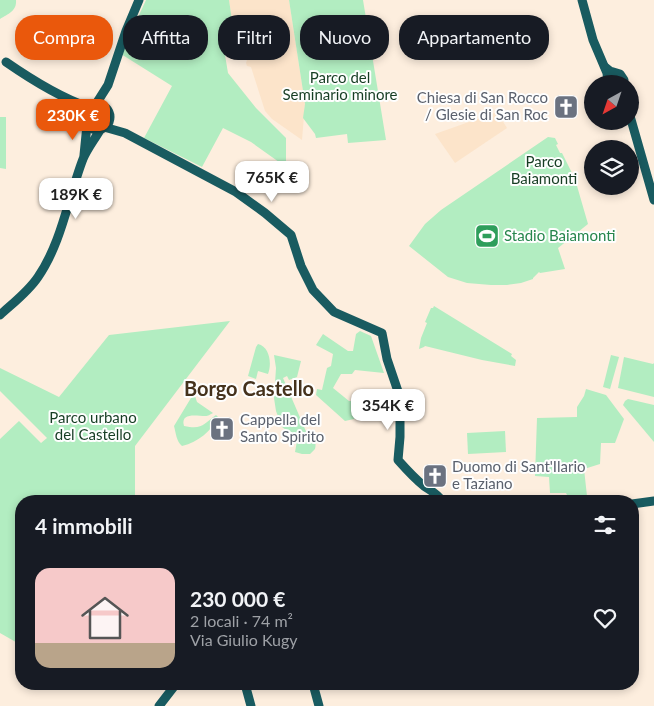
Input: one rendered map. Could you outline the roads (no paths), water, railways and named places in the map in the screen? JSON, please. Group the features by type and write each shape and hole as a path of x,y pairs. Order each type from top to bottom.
{"main road":[{"path":"71,102 91,128 95,130 108,124 108,85 138,0"},
{"path":"582,0 593,40 608,75"},
{"path":"6,62 71,102 103,106 125,133"},
{"path":"84,158 85,111 92,106 108,85"},
{"path":"102,128 125,133 236,192 266,213 291,235 301,266 313,290 334,312 382,333 387,359 405,412 400,419 398,460 410,474 437,495"},
{"path":"0,315 31,286 42,270 55,245 84,158 102,128"},
{"path":"634,130 654,200"},
{"path":"639,503 654,501"},
{"path":"159,706 171,690"},
{"path":"247,690 251,706"},
{"path":"315,690 319,706"}],"place":[{"name":"Chiesa di San Rocco / Glesie di San Roc","path":"566,107"},
{"name":"Stadio Baiamonti","path":"487,236"},
{"name":"Cappella del Santo Spirito","path":"222,429"},
{"name":"Duomo di Sant'Ilario e Taziano","path":"435,476"}],"district":[{"name":"Borgo Castello","path":"249,389"}],"park label":[{"name":"Parco del Seminario minore","path":"340,86"},
{"name":"Parco Baiamonti","path":"544,170"},
{"name":"Parco urbano del Castello","path":"93,426"}]}
